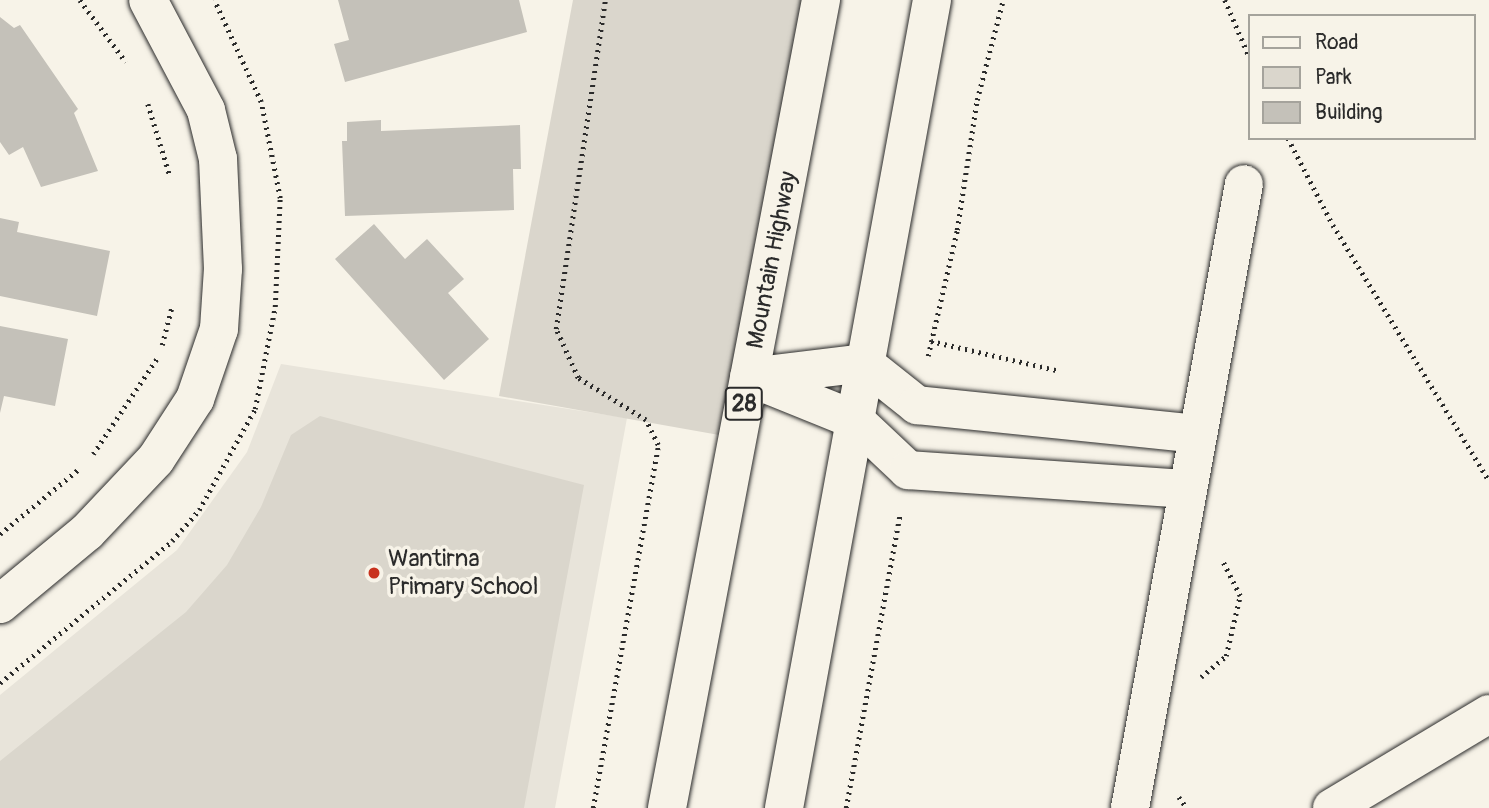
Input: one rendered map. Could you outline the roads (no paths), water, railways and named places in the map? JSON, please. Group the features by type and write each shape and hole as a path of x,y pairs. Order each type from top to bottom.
{"main road":[{"path":"0,604 87,532 156,459 195,399 219,329 223,268 218,159 202,100 148,0"},
{"name":"Mountain Highway","path":"667,808 821,0"},
{"path":"784,808 932,0"},
{"path":"1130,808 1244,184"},
{"path":"749,377 864,363 917,405 1198,434"},
{"path":"749,377 855,420 908,470 1187,489"},
{"path":"1332,808 1489,714"}],"place":[{"name":"Wantirna Primary School","path":"374,573"}]}
